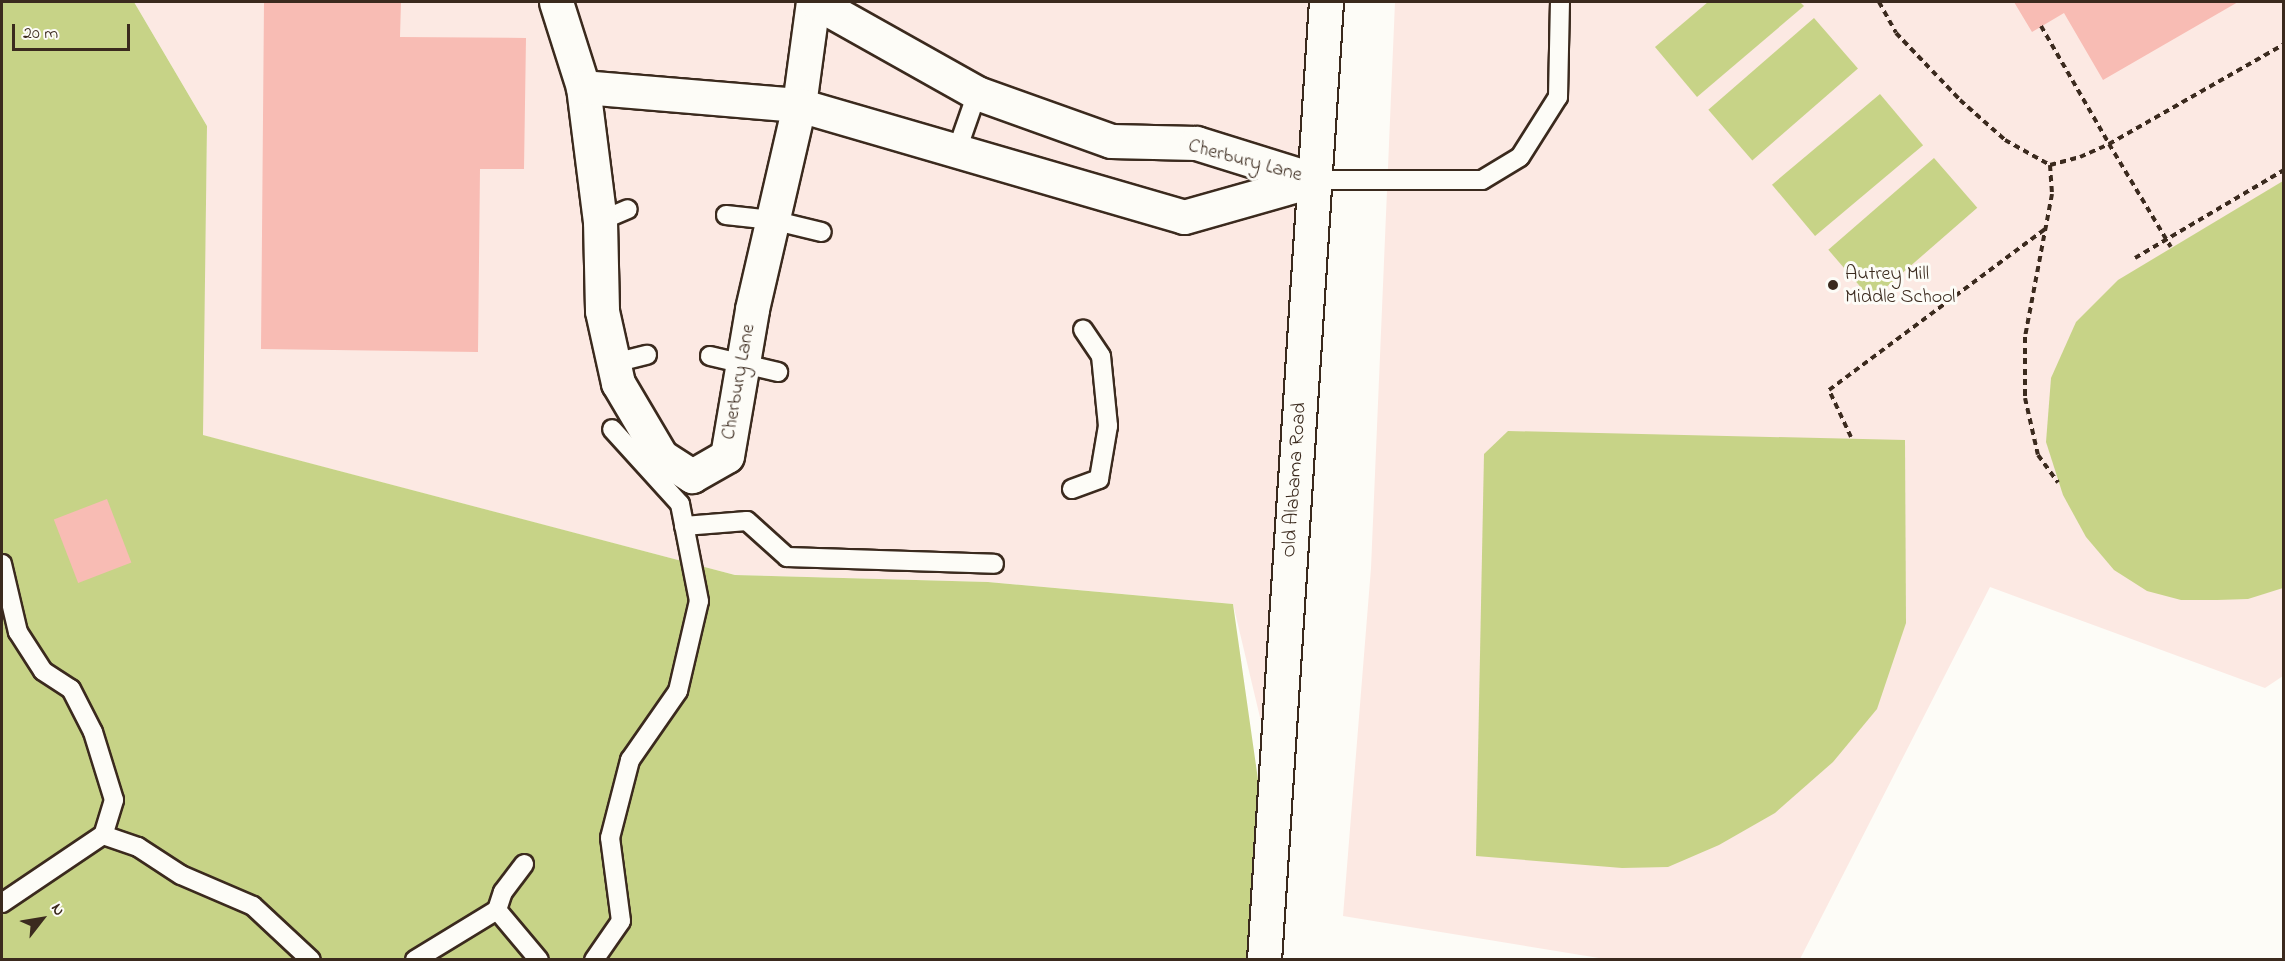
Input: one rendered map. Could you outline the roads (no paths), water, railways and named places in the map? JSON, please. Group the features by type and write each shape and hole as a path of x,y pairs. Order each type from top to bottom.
{"street":[{"name":"Cherbury Lane","path":"556,2 583,87 614,215 602,311 618,383 661,456 692,476 727,456 742,366 798,105 814,2 977,93 1111,141 1196,143 1314,180"},
{"name":"Old Alabama Road","path":"1264,960 1326,2"},
{"name":"Cherbury Lane","path":"583,87 798,105 956,153 1184,217 1314,180"}],"lane":[{"path":"1314,180 1482,180 1520,157 1558,97 1560,2"},
{"path":"956,153 977,93"},
{"path":"726,216 772,220 822,232"},
{"path":"1072,489 1099,479 1108,426 1101,356 1083,329"},
{"path":"614,363 647,355"},
{"path":"710,356 742,366 778,372"},
{"path":"594,960 621,921 610,838 630,760 678,691 699,601 680,504 612,429"},
{"path":"684,526 747,521 787,557 994,564"},
{"path":"2,564 18,632 43,671 71,689 93,732 114,800 104,835 2,903"},
{"path":"104,835 138,847 181,875 253,906 310,960"},
{"path":"428,956 497,910 503,892 524,864"},
{"path":"497,910 539,960"}],"place":[{"name":"Autrey Mill Middle School","path":"1833,285"}]}
